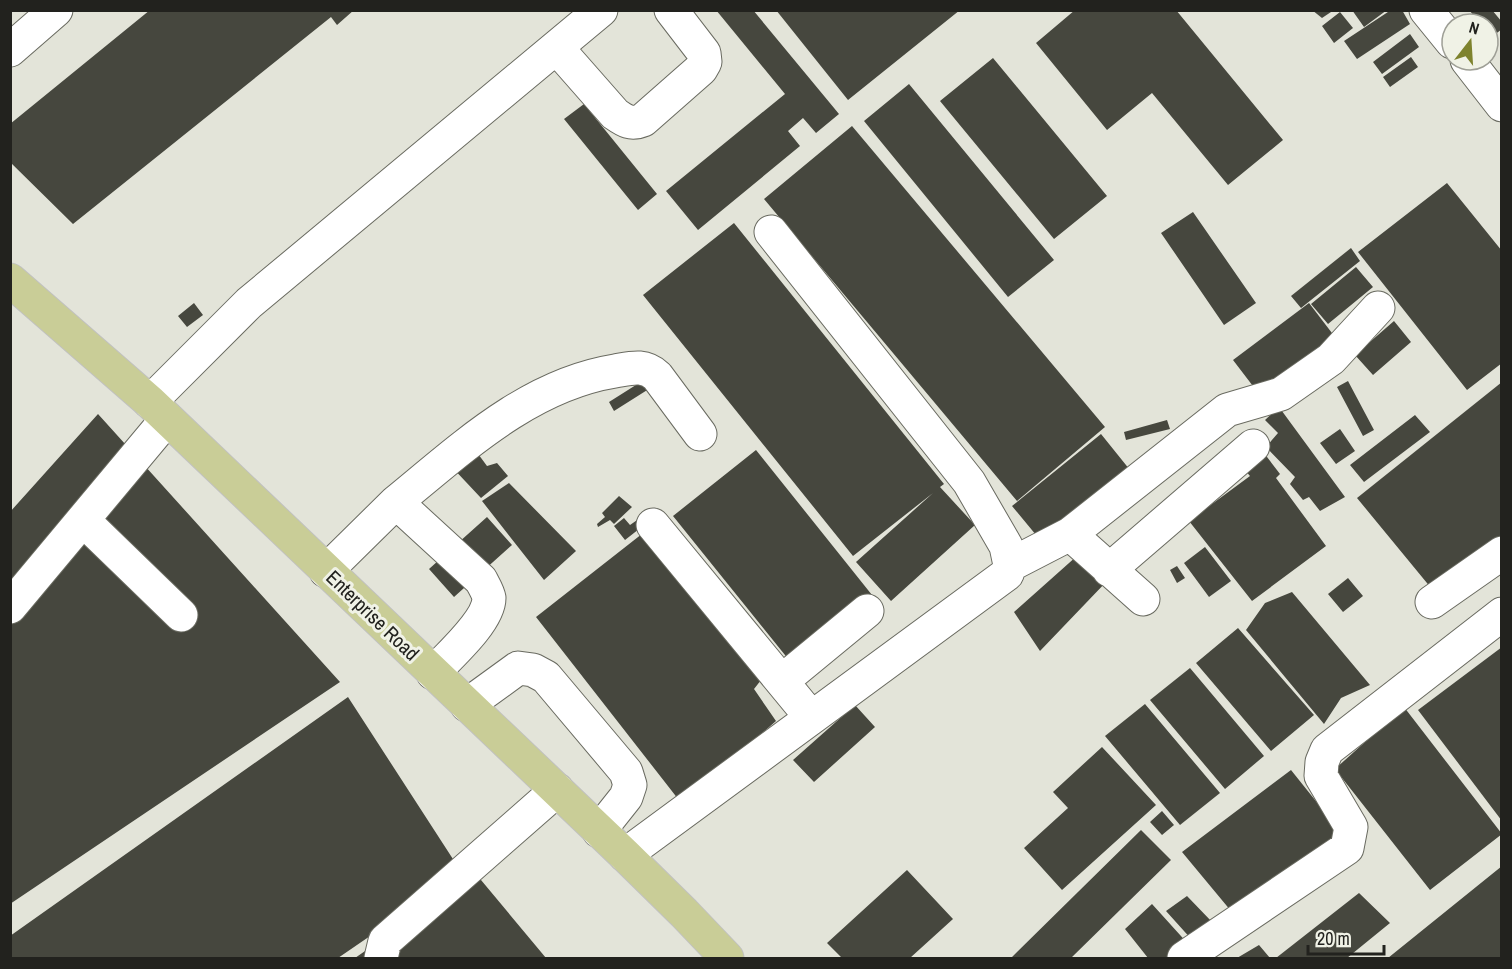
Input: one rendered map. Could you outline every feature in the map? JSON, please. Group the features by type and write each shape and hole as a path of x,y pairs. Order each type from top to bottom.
{"main road":[{"name":"Enterprise Road","path":"10,280 158,411 625,855 727,958"}],"street":[{"path":"10,50 56,10"},
{"path":"10,608 83,520 158,411 249,303 601,10"},
{"path":"557,48 615,114 626,122 636,123 643,120 701,69 705,62 704,53 671,10"},
{"path":"1426,10 1440,27"},
{"path":"1476,72 1502,105"},
{"path":"625,855 1007,574 1010,565 1006,546 969,482 771,232"},
{"path":"1010,565 1070,534 1227,410 1281,394 1331,359 1378,308"},
{"path":"326,571 396,502 484,431 512,412 564,386 595,374 639,367 649,369 657,376 700,434"},
{"path":"1109,570 1253,446"},
{"path":"396,502 482,580 489,596 487,608 479,623 433,673"},
{"path":"83,520 181,615"},
{"path":"652,525 811,717"},
{"path":"1070,534 1143,599"},
{"path":"1432,602 1502,553"},
{"path":"782,681 867,611"},
{"path":"1184,958 1347,848 1351,827 1321,776 1322,762 1328,750 1502,614"},
{"path":"467,705 518,668 533,670 546,677 626,772 630,785 626,797 599,831"},
{"path":"381,958 385,941 557,790"}],"building":[{"path":"150,10 354,10 337,25 331,17 73,224 10,162 10,124"},
{"path":"716,10 753,10 839,114 816,133 803,118 788,131 800,146 698,230 666,191 785,94"},
{"path":"776,10 960,10 848,100"},
{"path":"1075,10 1176,10 1283,140 1228,185 1152,93 1107,130 1036,43"},
{"path":"1312,10 1334,10 1322,18"},
{"path":"1352,10 1387,10 1364,27"},
{"path":"1391,10 1402,10 1410,24 1357,59 1344,41"},
{"path":"1469,10 1492,10 1494,12 1471,12"},
{"path":"1340,12 1353,28 1334,43 1322,26"},
{"path":"1410,34 1419,47 1382,74 1373,62"},
{"path":"1411,57 1418,67 1390,87 1383,77"},
{"path":"993,58 1107,196 1054,239 940,101"},
{"path":"909,84 1054,260 1008,297 864,121"},
{"path":"584,104 657,194 638,210 564,119"},
{"path":"852,126 1105,427 1017,501 764,199"},
{"path":"1447,183 1502,251 1502,363 1467,390 1358,252"},
{"path":"1193,212 1256,303 1224,325 1161,233"},
{"path":"734,223 944,484 940,487 975,525 891,601 856,562 933,493 853,556 643,295"},
{"path":"1351,248 1360,261 1301,308 1291,296"},
{"path":"1356,267 1373,287 1328,324 1311,304"},
{"path":"194,303 203,315 187,327 178,316"},
{"path":"1309,303 1335,337 1259,394 1233,360"},
{"path":"1394,321 1411,342 1373,375 1355,355"},
{"path":"647,378 652,387 614,411 609,402"},
{"path":"1348,381 1374,430 1363,436 1337,387"},
{"path":"1502,382 1502,542 1436,594 1357,498"},
{"path":"1279,407 1345,497 1320,511 1309,497 1303,500 1290,484 1295,477 1266,447 1278,433 1265,420"},
{"path":"98,414 340,682 10,904 10,512"},
{"path":"1415,415 1430,432 1364,482 1350,465"},
{"path":"1167,420 1170,429 1126,440 1124,432"},
{"path":"1340,429 1355,451 1336,464 1320,443"},
{"path":"1101,434 1130,470 1041,541 1012,506"},
{"path":"473,447 487,466 497,463 508,476 481,498 450,465"},
{"path":"756,450 872,595 789,660 673,516"},
{"path":"1264,453 1280,474 1276,478 1326,546 1252,601 1189,521 1250,476 1243,468"},
{"path":"509,483 576,551 544,580 482,501"},
{"path":"619,496 632,507 614,524 610,520 598,527 597,524 605,517 602,513"},
{"path":"643,516 648,522 625,540 614,526 624,518 630,525"},
{"path":"487,517 512,545 454,597 429,569"},
{"path":"647,530 765,675 754,689 776,721 682,804 536,617"},
{"path":"1205,547 1231,581 1209,597 1184,563"},
{"path":"1078,555 1108,580 1040,651 1014,612"},
{"path":"1177,566 1185,578 1177,583 1170,570"},
{"path":"1348,578 1363,596 1343,612 1328,594"},
{"path":"1292,592 1370,685 1341,698 1324,724 1246,630 1265,603"},
{"path":"1238,628 1314,715 1271,751 1196,663"},
{"path":"1502,647 1502,821 1418,710"},
{"path":"1190,668 1264,756 1225,789 1150,700"},
{"path":"348,697 462,873 338,958 10,958 10,936"},
{"path":"1145,704 1220,793 1180,825 1105,736"},
{"path":"855,705 875,727 814,782 793,760"},
{"path":"1404,707 1502,834 1430,890 1335,769"},
{"path":"1102,747 1156,805 1062,890 1024,848 1068,808 1053,792"},
{"path":"1291,770 1343,835 1236,917 1182,852"},
{"path":"1162,811 1174,825 1162,835 1150,822"},
{"path":"1141,830 1171,860 1071,958 1011,958"},
{"path":"1502,866 1502,958 1388,958"},
{"path":"907,870 953,919 910,958 842,958 827,943"},
{"path":"476,874 546,958 355,958"},
{"path":"1359,893 1390,923 1347,958 1276,958"},
{"path":"1187,896 1213,923 1193,941 1166,911"},
{"path":"1152,904 1190,946 1177,958 1148,958 1125,929"},
{"path":"1259,945 1270,958 1237,958"}]}
